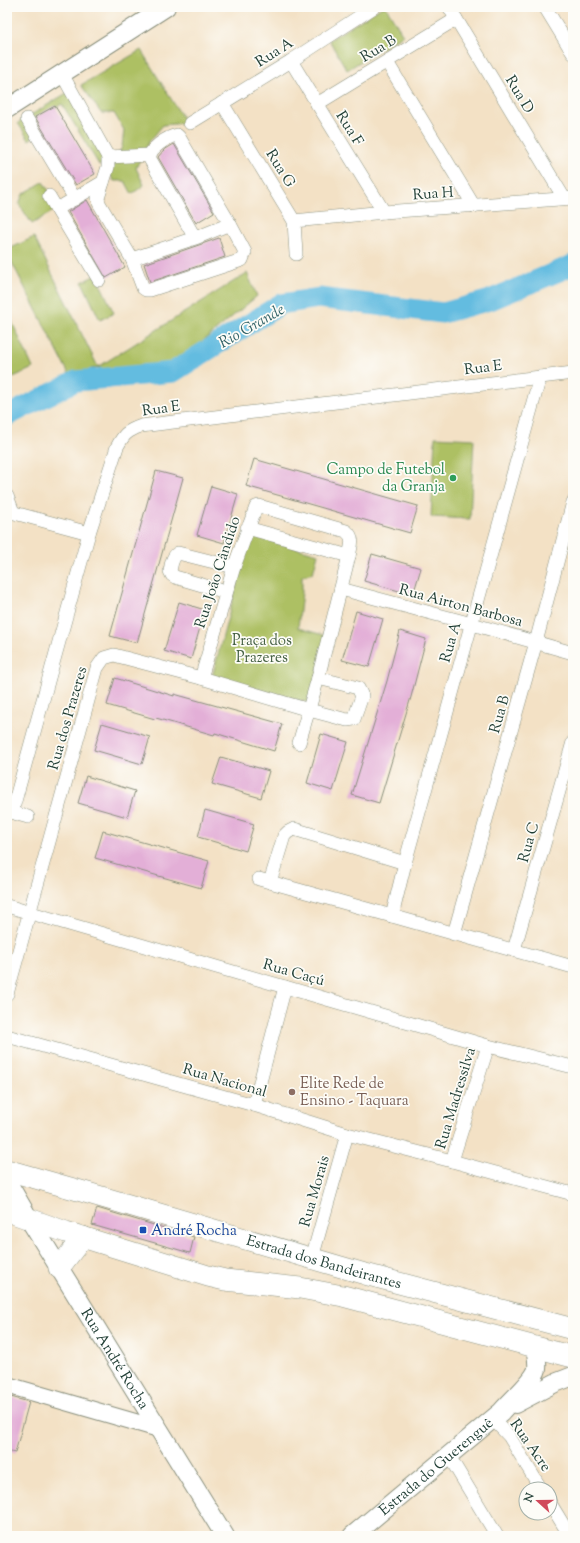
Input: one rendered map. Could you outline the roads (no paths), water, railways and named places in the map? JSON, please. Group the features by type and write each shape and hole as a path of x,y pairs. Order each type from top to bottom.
{"main road":[{"path":"7,109 62,74 157,9"},
{"name":"Estrada dos Bandeirantes","path":"7,1170 364,1274 573,1329"},
{"name":"Rua André Rocha","path":"7,1181 59,1268 225,1536"},
{"name":"Estrada dos Bandeirantes","path":"7,1211 83,1237 225,1280 300,1288 344,1296 573,1357"},
{"path":"59,1268 83,1237"},
{"name":"Estrada do Guerenguê","path":"352,1536 497,1415 534,1376 537,1369 535,1347"},
{"name":"Estrada do Guerenguê","path":"497,1415 555,1383 573,1376"}],"street":[{"name":"Rua D","path":"449,7 569,198"},
{"path":"545,7 573,53"},
{"name":"Rua A","path":"190,123 291,61 371,8"},
{"name":"Rua B","path":"317,104 456,19"},
{"name":"Rua F","path":"291,61 384,212"},
{"path":"387,62 474,206"},
{"path":"62,74 108,157 108,167 98,198 99,203 132,259 143,288 150,290 242,260 244,252 230,224 179,137 174,136 153,148 150,159 195,238"},
{"name":"Rua G","path":"222,103 294,220 296,254"},
{"path":"27,120 75,198"},
{"path":"108,157 150,155"},
{"path":"57,209 103,182"},
{"path":"50,196 99,280"},
{"name":"Rua H","path":"294,220 569,198"},
{"path":"132,259 195,238 230,224"},
{"name":"Rua E","path":"9,812 89,533 117,447 123,436 130,430 141,426 573,373"},
{"name":"Rua A","path":"392,916 405,863 540,377"},
{"path":"7,496 10,512 89,533"},
{"name":"Rua B","path":"454,934 536,642 573,502"},
{"name":"Rua João Cândido","path":"201,678 234,567 253,511 256,508 259,506 346,531 351,535 352,539 349,556"},
{"path":"247,528 349,556 318,678 299,743"},
{"path":"226,592 172,575 170,571 174,556 178,553 234,567"},
{"name":"Rua Airton Barbosa","path":"341,589 573,653"},
{"name":"Rua dos Prazeres","path":"7,994 100,663 104,658 114,655 201,678 309,710 351,720 354,719 362,696 358,688 318,678"},
{"name":"Rua C","path":"514,950 573,742"},
{"path":"9,812 28,817"},
{"path":"405,863 294,829 284,836 264,880 573,967"},
{"name":"Rua Caçú","path":"7,906 488,1046 573,1067"},
{"path":"254,1105 285,987"},
{"name":"Rua Nacional","path":"7,1036 254,1105 347,1134 452,1160 573,1194"},
{"name":"Rua Madressilva","path":"452,1160 488,1046"},
{"name":"Rua Morais","path":"312,1258 347,1134"},
{"path":"7,1385 159,1429"},
{"name":"Rua Acre","path":"497,1415 536,1481"},
{"path":"449,1456 497,1536"},
{"path":"558,1516 570,1536"}],"waterway":[{"name":"Rio Grande","path":"7,416 76,381 173,372 281,304 319,298 443,313 490,300 573,265"}],"place":[{"name":"Campo de Futebol da Granja","path":"453,478"},
{"name":"Elite Rede de Ensino - Taquara","path":"292,1092"},
{"name":"André Rocha","path":"143,1230"}],"park label":[{"name":"Praça dos Prazeres","path":"262,648"}]}
